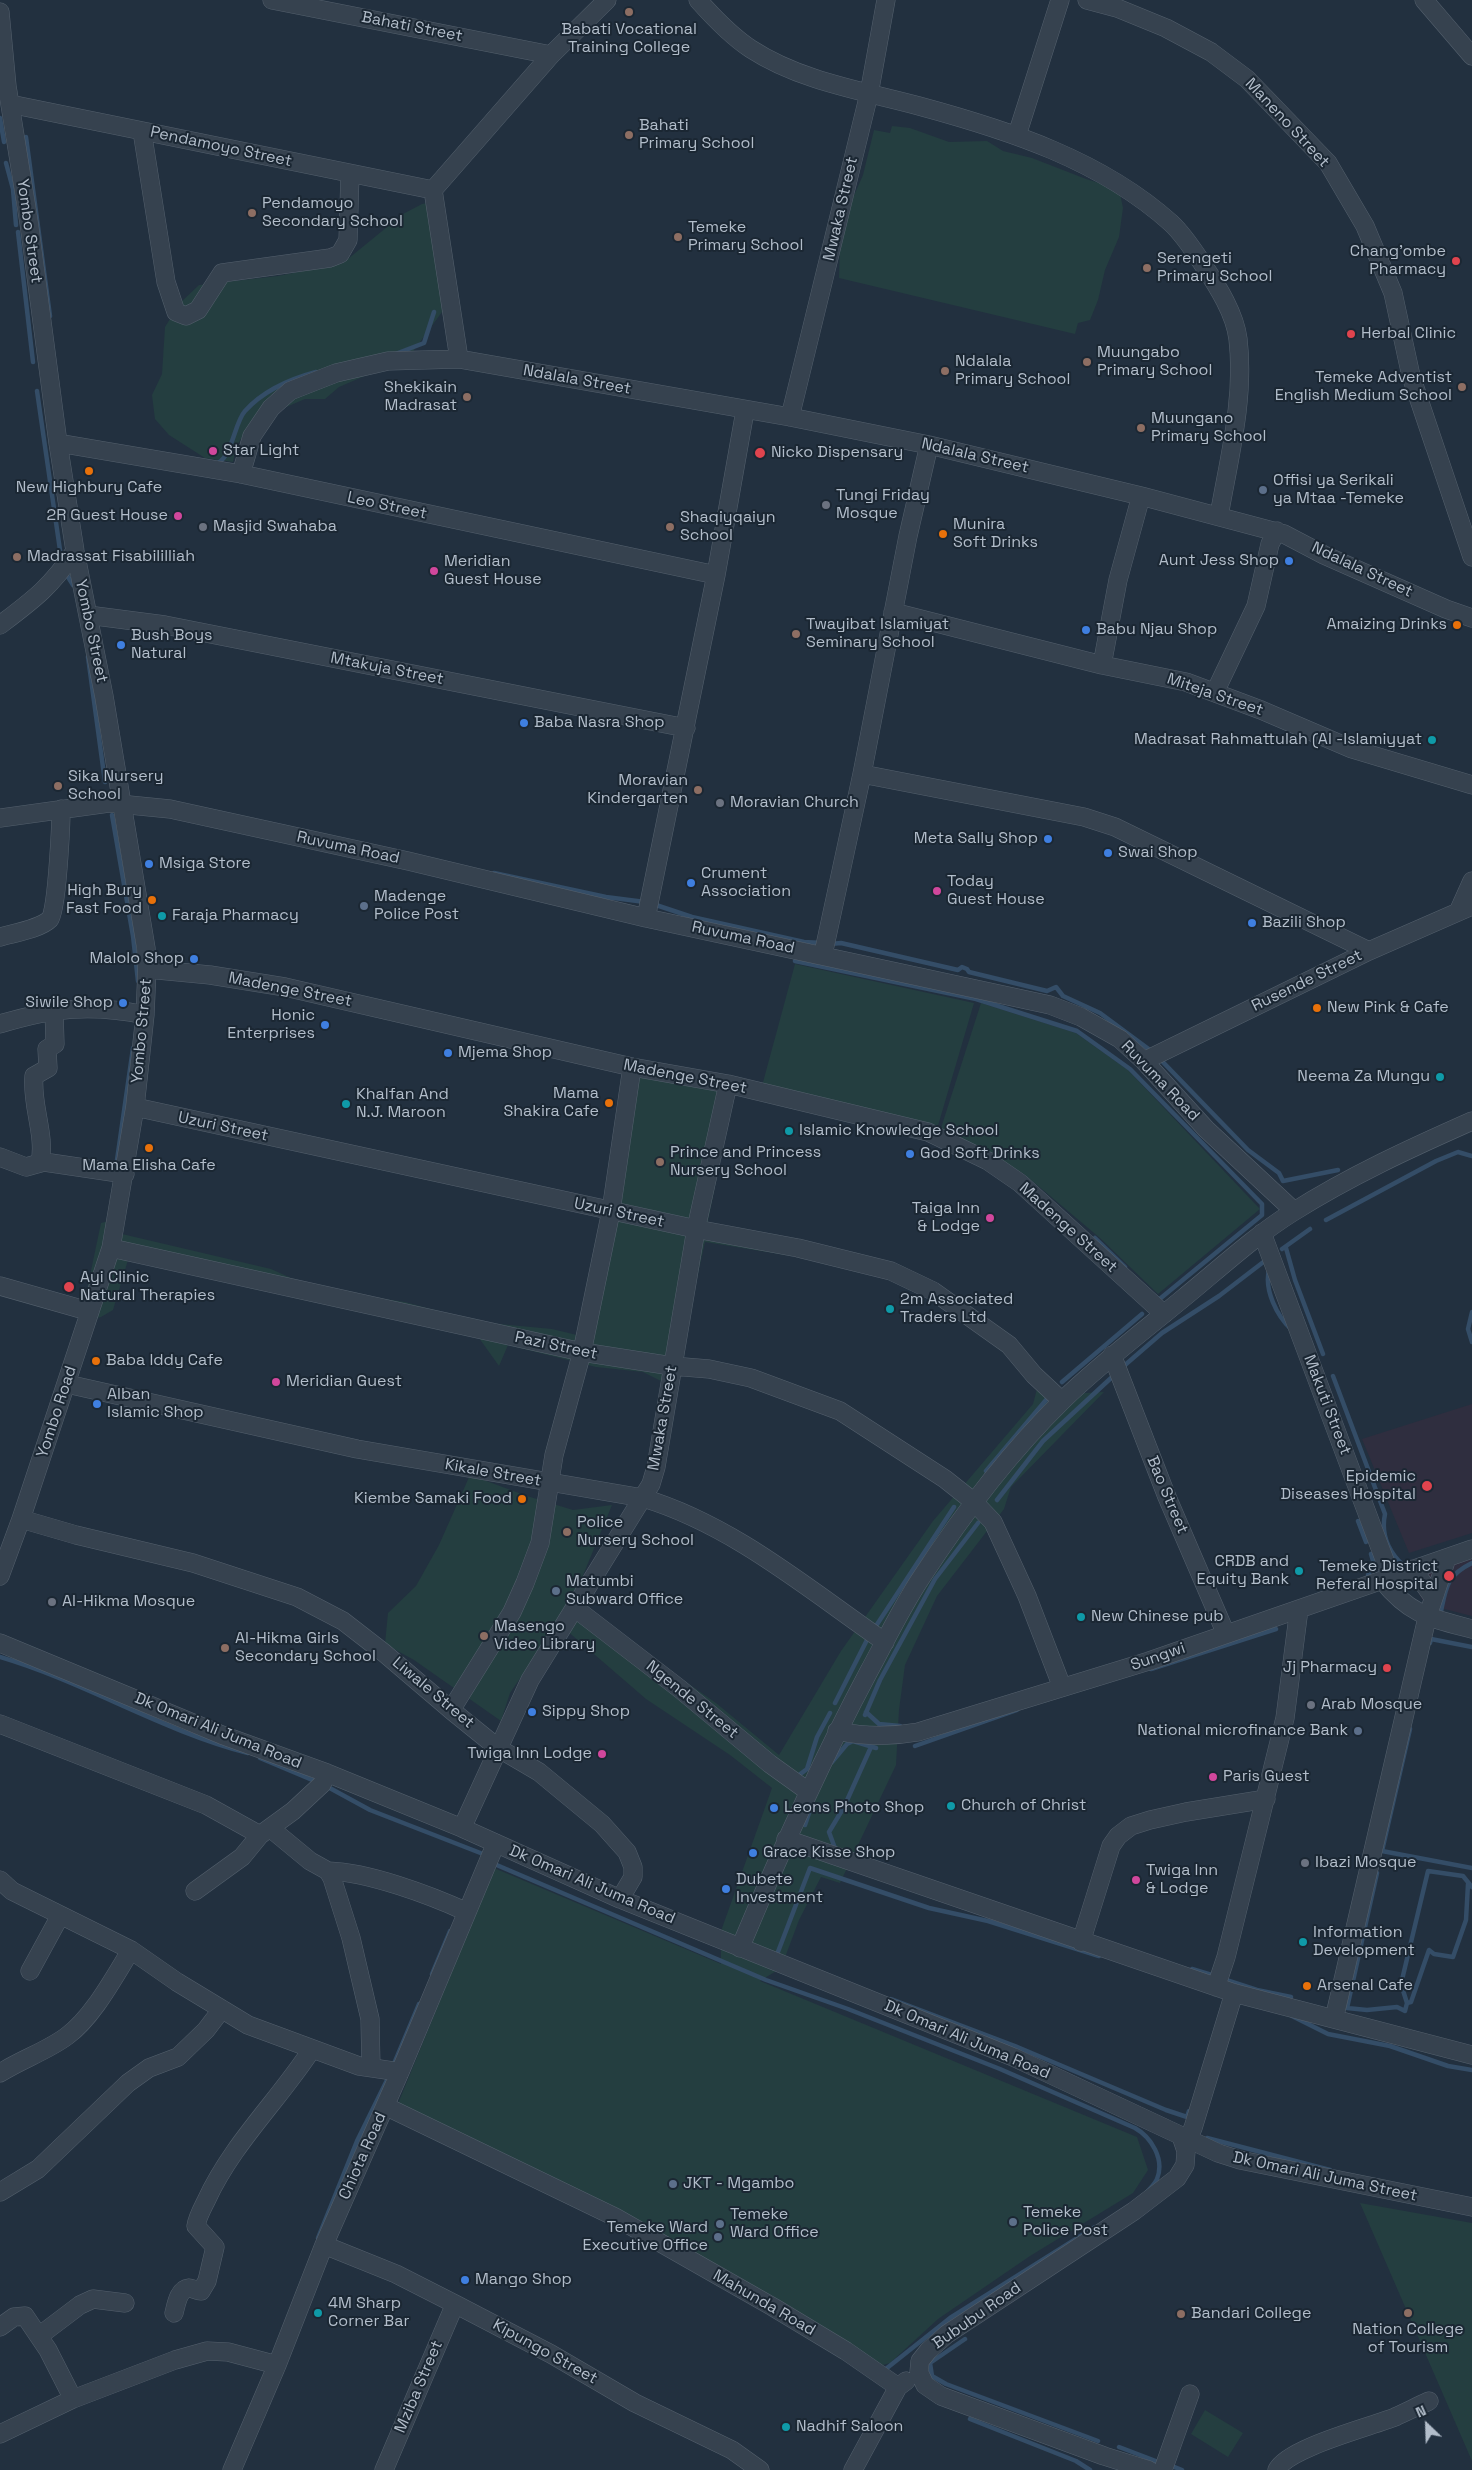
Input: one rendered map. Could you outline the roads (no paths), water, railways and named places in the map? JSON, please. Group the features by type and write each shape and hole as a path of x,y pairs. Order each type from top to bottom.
{"street":[{"name":"Bahati Street","path":"272,0 551,54"},
{"path":"459,359 433,191 551,54 607,0"},
{"path":"698,0 717,21 751,49 801,74 1017,135 1075,160 1120,185 1172,224 1192,248 1211,277 1229,311 1238,337 1240,372 1238,400 1219,516"},
{"name":"Mwaka Street","path":"790,417 869,94 886,0"},
{"path":"1017,135 1060,0"},
{"name":"Maneno Street","path":"1088,0 1117,8 1166,28 1211,52 1247,79 1328,163 1365,226 1393,293 1411,376 1472,557"},
{"path":"1424,0 1472,56"},
{"name":"Yombo Street","path":"0,12 10,104 30,232 58,443 75,551 104,696 142,923 147,969 145,1015 135,1107 111,1248"},
{"name":"Pendamoyo Street","path":"10,104 433,191"},
{"path":"142,131 166,282 176,312 186,316 198,310 222,273 330,258 340,254 348,240 350,174"},
{"name":"Ndalala Street","path":"241,474 252,436 271,408 290,391 336,373 388,361 459,359 790,417 929,445 1141,496 1277,531 1293,537 1324,555 1446,609 1472,618"},
{"path":"646,918 716,575 745,410"},
{"name":"Leo Street","path":"58,443 241,474 716,575"},
{"path":"823,955 929,445"},
{"path":"1102,665 1118,580 1141,496"},
{"path":"1215,692 1256,606 1270,544 1277,531"},
{"path":"0,625 43,592 60,574 75,551"},
{"name":"Miteja Street","path":"893,612 1102,665 1186,682 1215,692 1352,749 1472,784"},
{"name":"Mtakuja Street","path":"88,615 165,625 686,728"},
{"path":"862,774 1084,817 1115,827 1369,951"},
{"name":"Ruvuma Road","path":"0,818 121,803 170,809 408,861 646,918 1050,1005 1106,1030 1144,1061 1206,1128 1294,1211"},
{"path":"0,937 40,925 50,919 55,912 56,873 61,844 61,809"},
{"path":"1466,908 1472,880"},
{"name":"Rusende Street","path":"1144,1061 1369,951 1466,908"},
{"name":"Madenge Street","path":"147,969 210,975 285,987 632,1067 728,1084 928,1132 988,1161 1026,1189 1164,1314"},
{"path":"0,1024 54,1010 104,1009 145,1015"},
{"path":"40,1163 34,1076 48,1068 47,1049 55,1044 54,1010"},
{"path":"451,1710 496,1638 525,1583 540,1544 549,1483 562,1422 582,1352 611,1211 632,1067"},
{"name":"Mwaka Street","path":"462,1828 530,1680 643,1498 656,1467 696,1229 728,1084"},
{"name":"Uzuri Street","path":"135,1107 611,1211 798,1248 891,1271 933,1291 1009,1345 1034,1375 1062,1401"},
{"path":"740,1948 786,1839 838,1731 919,1580 974,1502 1019,1447 1062,1401 1112,1355 1262,1233 1294,1211 1407,1150 1472,1121"},
{"path":"0,1157 26,1167 40,1163 124,1174"},
{"name":"Makuti Street","path":"1262,1233 1386,1579"},
{"name":"Yombo Road","path":"0,1576 67,1384 88,1311 111,1248"},
{"name":"Pazi Street","path":"111,1248 582,1352 672,1366 709,1369 751,1378 840,1411 945,1478 974,1502 994,1522 1062,1687"},
{"path":"0,1286 88,1311"},
{"name":"Bao Street","path":"1112,1355 1153,1461 1226,1634"},
{"name":"Kikale Street","path":"67,1384 357,1449 643,1498 672,1507 716,1528 761,1556 885,1642"},
{"name":"Liwale Street","path":"21,1519 76,1535 194,1563 296,1597 343,1621 498,1748 539,1772 573,1798 602,1824 627,1852 633,1867 634,1877 620,1899"},
{"name":"Sungwi","path":"838,1731 877,1737 918,1732 1150,1661 1472,1549"},
{"path":"1334,2019 1427,1618 1447,1558"},
{"path":"1413,1569 1434,1597"},
{"path":"1386,1579 1401,1601 1427,1618 1472,1629"},
{"name":"Ngende Street","path":"576,1608 680,1689 770,1764 809,1792"},
{"path":"1218,1979 1266,1799 1285,1718 1299,1609"},
{"name":"Dk Omari Ali Juma Road","path":"0,1643 222,1735 327,1773 462,1828 620,1899 1013,2057 1184,2138"},
{"path":"0,1724 206,1805 265,1832 328,1871 355,1873 463,1910"},
{"path":"195,1892 237,1862 265,1832 294,1811 322,1784 327,1773"},
{"path":"1081,1942 1111,1846 1124,1831 1131,1826 1168,1816 1266,1799"},
{"path":"786,1839 1081,1942 1218,1979 1234,1993 1472,2055"},
{"name":"Chiota Road","path":"232,2470 277,2365 324,2245 385,2106 388,2070 496,1844"},
{"path":"0,1880 12,1890 60,1916 76,1921 131,1950 248,2025 359,2066 388,2070 370,2019 351,1938 328,1871"},
{"path":"30,1971 60,1916"},
{"path":"0,2073 56,2043 79,2026 131,1950"},
{"path":"1184,2138 1193,2128 1234,1993"},
{"path":"0,2192 38,2169 128,2083 149,2068 178,2057 206,2030 222,2009"},
{"path":"174,2314 180,2295 184,2290 190,2288 201,2291 207,2281 215,2247 196,2226 212,2187 245,2135 268,2109 312,2049"},
{"name":"Mahunda Road","path":"385,2106 615,2217 773,2307 846,2351 898,2387"},
{"name":"Dk Omari Ali Juma Street","path":"1184,2138 1240,2160 1472,2207"},
{"name":"Bububu Road","path":"919,2372 920,2361 947,2334 1134,2211 1177,2178 1185,2165 1186,2151 1184,2138"},
{"name":"Kipungo Street","path":"324,2245 396,2274 455,2304 551,2354 635,2403 732,2450 760,2470"},
{"path":"39,2336 80,2305 93,2299 125,2303"},
{"name":"Mziba Street","path":"384,2470 455,2304"},
{"path":"0,2327 21,2315 25,2316 39,2336 73,2400"},
{"path":"0,2434 73,2400 175,2360 207,2351 228,2352 277,2365"},
{"path":"853,2470 898,2387 919,2372 925,2384 941,2396 1120,2466 1149,2470"},
{"path":"1162,2470 1190,2394"},
{"path":"1277,2470 1279,2464 1302,2451 1396,2417 1430,2401"}],"waterway":[{"path":"0,118 4,142"},
{"path":"26,137 50,316"},
{"path":"6,163 13,189 16,225"},
{"path":"18,232 33,362"},
{"path":"398,353 424,343 434,312"},
{"path":"215,464 225,456 241,417 252,404 278,387 296,378 316,372"},
{"path":"37,391 61,557"},
{"path":"65,572 73,585"},
{"path":"88,657 105,782"},
{"path":"112,815 133,936 138,981"},
{"path":"494,873 606,897 645,902"},
{"path":"653,904 692,917 804,942 822,943"},
{"path":"830,944 841,943 958,970 962,967 969,972 1047,991 1056,987 1063,996 1100,1013 1154,1053"},
{"path":"795,961 976,999 1077,1031 1130,1069 1262,1204 1262,1215 1156,1302"},
{"path":"116,1167 133,1048"},
{"path":"1159,1058 1248,1150 1279,1173 1283,1181 1338,1170"},
{"path":"1326,1220 1436,1161 1458,1152 1472,1156"},
{"path":"1282,1249 1310,1229"},
{"path":"1095,1238 1125,1267"},
{"path":"1286,1248 1295,1280 1323,1354"},
{"path":"1125,1365 1162,1333 1219,1296 1266,1260"},
{"path":"1269,1270 1268,1286 1270,1294 1281,1317 1291,1329"},
{"path":"1472,1312 1468,1329 1472,1342"},
{"path":"1062,1382 1142,1314"},
{"path":"1333,1376 1385,1514 1384,1528 1387,1541 1393,1554 1403,1565 1406,1564"},
{"path":"997,1500 1043,1441 1111,1378"},
{"path":"986,1471 1046,1400"},
{"path":"874,1629 954,1507"},
{"path":"1358,1521 1366,1542"},
{"path":"865,1715 880,1680 935,1579 978,1523"},
{"path":"1368,1575 1374,1564 1371,1554"},
{"path":"1440,1616 1448,1584 1456,1573 1472,1563"},
{"path":"1151,1669 1276,1629"},
{"path":"835,1703 869,1636"},
{"path":"1430,1643 1431,1639 1472,1647"},
{"path":"0,1657 63,1679 154,1720 216,1744 248,1753"},
{"path":"915,1746 1017,1710"},
{"path":"866,1712 879,1724 900,1726"},
{"path":"795,1778 807,1769 817,1737 830,1713"},
{"path":"1410,1729 1382,1851 1472,1868"},
{"path":"832,1762 847,1744 853,1741 876,1748"},
{"path":"836,1851 829,1832 844,1807 871,1747"},
{"path":"260,1758 317,1782"},
{"path":"326,1786 370,1810 483,1854 485,1857"},
{"path":"805,1825 811,1807"},
{"path":"492,1863 766,1980 848,2009 1000,2069 1135,2128 1151,2143 1158,2156 1159,2171 1157,2179 1147,2192"},
{"path":"776,1957 810,1868 929,1908 988,1921 1099,1956"},
{"path":"1377,1873 1347,2008 1367,2010 1397,2007 1405,2011 1407,2003 1401,1984 1428,1871 1463,1876 1472,1887"},
{"path":"1407,2003 1411,2002 1429,1950 1434,1954 1453,1957 1466,1920 1468,1884"},
{"path":"432,1974 450,1931"},
{"path":"1192,1969 1215,1976"},
{"path":"1223,1979 1257,1990 1291,1997"},
{"path":"891,1999 1015,2046 1166,2110 1187,2117 1189,2111"},
{"path":"393,2066 419,2004"},
{"path":"1292,2016 1328,2034 1390,2046 1448,2066 1472,2070"},
{"path":"318,2238 357,2141 389,2076"},
{"path":"1207,2138 1330,2170"},
{"path":"882,2372 950,2318 1095,2227"},
{"path":"965,2339 930,2363 932,2376 946,2384 1098,2441"},
{"path":"970,2419 1076,2461 1090,2470"},
{"path":"1119,2447 1161,2463"},
{"path":"1172,2466 1182,2470"}],"place":[{"name":"Babati Vocational Training College","path":"629,12"},
{"name":"Bahati Primary School","path":"629,135"},
{"name":"Pendamoyo Secondary School","path":"252,213"},
{"name":"Temeke Primary School","path":"678,237"},
{"name":"Chang'ombe Pharmacy","path":"1456,261"},
{"name":"Serengeti Primary School","path":"1147,268"},
{"name":"Herbal Clinic","path":"1351,334"},
{"name":"Muungabo Primary School","path":"1087,362"},
{"name":"Ndalala Primary School","path":"945,371"},
{"name":"Temeke Adventist English Medium School","path":"1462,387"},
{"name":"Shekikain Madrasat","path":"467,397"},
{"name":"Muungano Primary School","path":"1141,428"},
{"name":"Star Light","path":"213,451"},
{"name":"Nicko Dispensary","path":"760,453"},
{"name":"New Highbury Cafe","path":"89,471"},
{"name":"Offisi ya Serikali ya Mtaa -Temeke","path":"1263,490"},
{"name":"Tungi Friday Mosque","path":"826,505"},
{"name":"2R Guest House","path":"178,516"},
{"name":"Masjid Swahaba","path":"203,527"},
{"name":"Shaqiyqaiyn School","path":"670,527"},
{"name":"Munira Soft Drinks","path":"943,534"},
{"name":"Madrassat Fisabililliah","path":"17,557"},
{"name":"Aunt Jess Shop","path":"1289,561"},
{"name":"Meridian Guest House","path":"434,571"},
{"name":"Amaizing Drinks","path":"1457,625"},
{"name":"Babu Njau Shop","path":"1086,630"},
{"name":"Twayibat Islamiyat Seminary School","path":"796,634"},
{"name":"Bush Boys Natural","path":"121,645"},
{"name":"Baba Nasra Shop","path":"524,723"},
{"name":"Madrasat Rahmattulah (Al -Islamiyyat","path":"1432,740"},
{"name":"Sika Nursery School","path":"58,786"},
{"name":"Moravian Kindergarten","path":"698,790"},
{"name":"Moravian Church","path":"720,803"},
{"name":"Meta Sally Shop","path":"1048,839"},
{"name":"Swai Shop","path":"1108,853"},
{"name":"Msiga Store","path":"149,864"},
{"name":"Crument Association","path":"691,883"},
{"name":"Today Guest House","path":"937,891"},
{"name":"High Bury Fast Food","path":"152,900"},
{"name":"Madenge Police Post","path":"364,906"},
{"name":"Faraja Pharmacy","path":"162,916"},
{"name":"Bazili Shop","path":"1252,923"},
{"name":"Malolo Shop","path":"194,959"},
{"name":"Siwile Shop","path":"123,1003"},
{"name":"New Pink & Cafe","path":"1317,1008"},
{"name":"Honic Enterprises","path":"325,1025"},
{"name":"Mjema Shop","path":"448,1053"},
{"name":"Neema Za Mungu","path":"1440,1077"},
{"name":"Mama Shakira Cafe","path":"609,1103"},
{"name":"Khalfan And N.J. Maroon","path":"346,1104"},
{"name":"Islamic Knowledge School","path":"789,1131"},
{"name":"Mama Elisha Cafe","path":"149,1148"},
{"name":"God Soft Drinks","path":"910,1154"},
{"name":"Prince and Princess Nursery School","path":"660,1162"},
{"name":"Taiga Inn & Lodge","path":"990,1218"},
{"name":"Ayi Clinic Natural Therapies","path":"69,1287"},
{"name":"2m Associated Traders Ltd","path":"890,1309"},
{"name":"Baba Iddy Cafe","path":"96,1361"},
{"name":"Meridian Guest","path":"276,1382"},
{"name":"Alban Islamic Shop","path":"97,1404"},
{"name":"Epidemic Diseases Hospital","path":"1427,1486"},
{"name":"Kiembe Samaki Food","path":"522,1499"},
{"name":"Police Nursery School","path":"567,1532"},
{"name":"CRDB and Equity Bank","path":"1299,1571"},
{"name":"Temeke District Referal Hospital","path":"1449,1576"},
{"name":"Matumbi Subward Office","path":"556,1591"},
{"name":"Al-Hikma Mosque","path":"52,1602"},
{"name":"New Chinese pub","path":"1081,1617"},
{"name":"Masengo Video Library","path":"484,1636"},
{"name":"Al-Hikma Girls Secondary School","path":"225,1648"},
{"name":"Jj Pharmacy","path":"1387,1668"},
{"name":"Arab Mosque","path":"1311,1705"},
{"name":"Sippy Shop","path":"532,1712"},
{"name":"National microfinance Bank","path":"1358,1731"},
{"name":"Twiga Inn Lodge","path":"602,1754"},
{"name":"Paris Guest","path":"1213,1777"},
{"name":"Church of Christ","path":"951,1806"},
{"name":"Leons Photo Shop","path":"774,1808"},
{"name":"Grace Kisse Shop","path":"753,1853"},
{"name":"Ibazi Mosque","path":"1305,1863"},
{"name":"Twiga Inn & Lodge","path":"1136,1880"},
{"name":"Dubete Investment","path":"726,1889"},
{"name":"Information Development","path":"1303,1942"},
{"name":"Arsenal Cafe","path":"1307,1986"},
{"name":"JKT - Mgambo","path":"673,2184"},
{"name":"Temeke Police Post","path":"1013,2222"},
{"name":"Temeke Ward Office","path":"720,2224"},
{"name":"Temeke Ward Executive Office","path":"718,2237"},
{"name":"Mango Shop","path":"465,2280"},
{"name":"4M Sharp Corner Bar","path":"318,2313"},
{"name":"Nation College of Tourism","path":"1408,2313"},
{"name":"Bandari College","path":"1181,2314"},
{"name":"Nadhif Saloon","path":"786,2427"}]}
